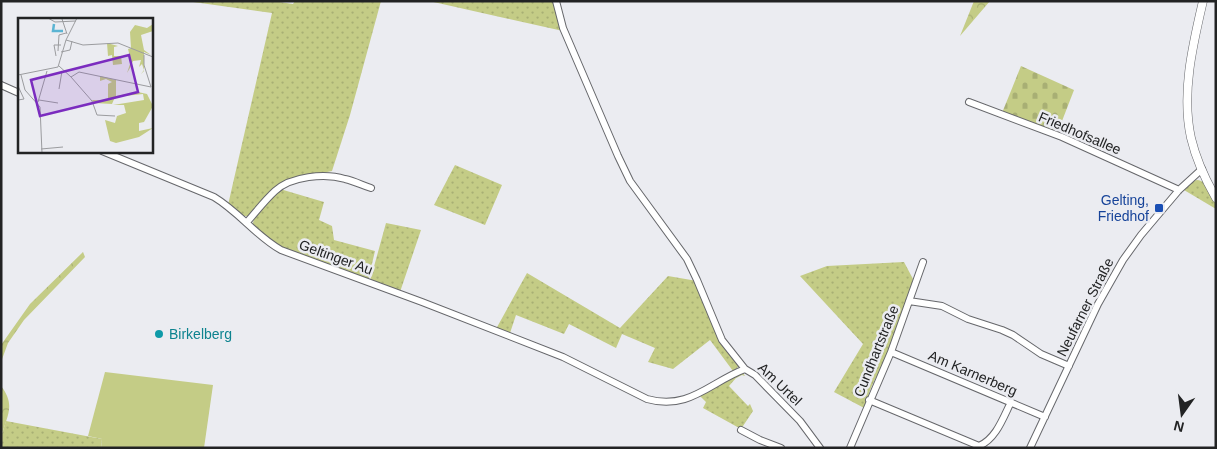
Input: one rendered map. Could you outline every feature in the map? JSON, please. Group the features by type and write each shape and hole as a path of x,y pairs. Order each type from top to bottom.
{"street":[{"path":"556,1 563,28 630,181 687,259 698,280 722,340 745,369"},
{"path":"1203,1 1193,44 1188,93 1191,137 1202,169 1216,198"},
{"path":"1,85 18,93"},
{"name":"Friedhofsallee","path":"969,102 1062,137 1179,190"},
{"name":"Geltinger Au","path":"104,152 204,192 220,201 271,244 291,254 422,302 575,362"},
{"name":"Neufarner Straße","path":"1030,448 1098,304 1123,260 1141,234 1179,190 1202,169"},
{"path":"247,222 274,191 293,181 332,176 344,178 371,188"},
{"name":"Cundhartstraße","path":"850,448 891,352 923,262"},
{"path":"909,301 926,302 942,306 976,322 1002,330 1041,354 1069,366"},
{"name":"Am Karnerberg","path":"891,352 1045,417"},
{"name":"Am Urtel","path":"575,362 641,397 661,402 676,402 696,396 745,369 754,375 800,420 820,448"},
{"path":"869,400 979,446 990,438 999,427 1011,402"},
{"path":"741,430 781,448"}],"green space":[{"path":"186,1 273,1 293,4 295,1 381,1 350,115 332,171 294,179 249,216 243,216 228,205 272,13"},
{"path":"429,1 555,1 563,31"},
{"path":"974,1 990,1 960,36"},
{"path":"1021,66 1074,90 1057,134 1002,113"},
{"path":"455,165 502,185 485,225 434,205"},
{"path":"1197,180 1205,183 1211,191 1216,209 1184,190 1193,181"},
{"path":"280,189 324,202 319,220 332,226 334,240 375,251 368,281 290,252 263,235 253,224 254,217"},
{"path":"386,223 421,230 400,292 370,281"},
{"path":"83,252 85,257 24,320 8,343 1,362 1,345 30,304"},
{"path":"904,262 913,279 911,288 897,334 869,394 866,409 834,392 863,344 800,276 827,266"},
{"path":"527,273 620,328 668,276 697,281 720,342 739,365 733,371 710,340 673,369 648,362 655,348 622,334 616,348 569,324 564,334 516,315 510,333 496,329"},
{"path":"105,372 213,385 204,448 101,448 102,439 88,436"},
{"path":"743,373 745,376 742,375 736,378 729,386 748,406 750,404 753,411 741,429 703,408 706,402 700,396"},
{"path":"1,386 8,399 9,411 1,437"},
{"path":"6,421 102,439 101,448 1,448 1,437"}],"place":[{"name":"Gelting, Friedhof","path":"1159,208"},
{"name":"Birkelberg","path":"159,334"}]}
